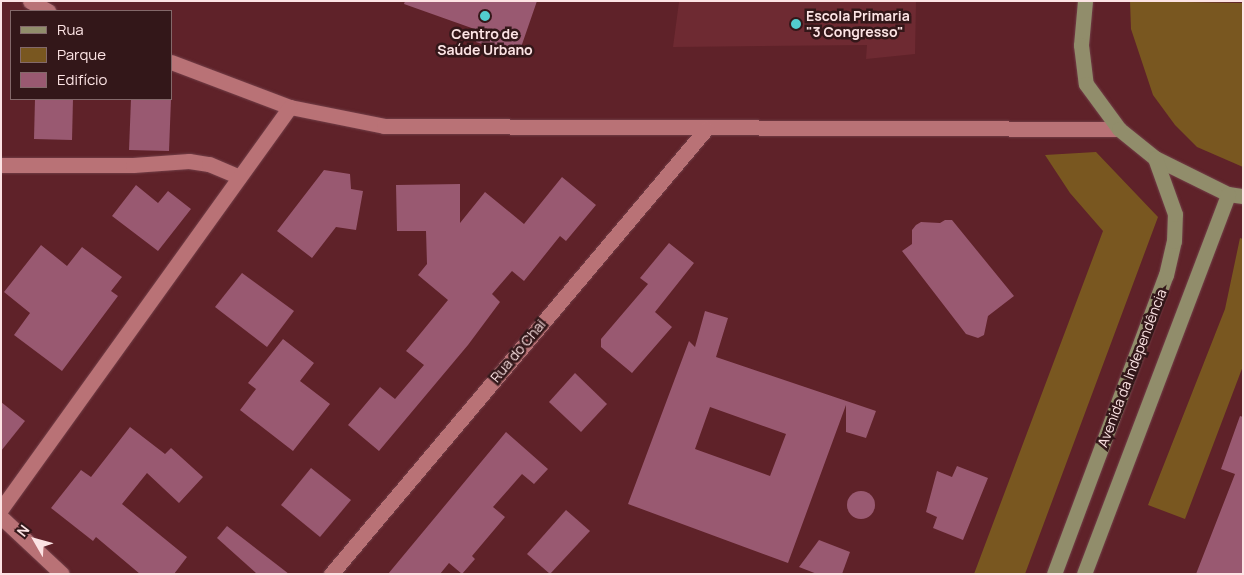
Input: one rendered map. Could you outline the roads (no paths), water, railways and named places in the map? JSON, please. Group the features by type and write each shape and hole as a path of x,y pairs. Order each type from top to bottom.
{"main road":[{"path":"1085,1 1081,45 1086,84 1119,129 1155,158 1236,195"},
{"name":"Avenida da Independência","path":"1054,574 1166,275 1174,241 1175,214 1155,158"},
{"name":"Avenida da Independência","path":"1084,574 1236,195"}],"street":[{"path":"30,1 46,10"},
{"path":"172,62 290,107 384,126 706,129 1119,129"},
{"path":"1,509 290,107"},
{"name":"Rua do Chai","path":"330,574 706,129"},
{"path":"1,165 133,165 189,161 208,164 239,177"},
{"path":"1,517 62,574"}],"place":[{"name":"Centro de Saúde Urbano","path":"485,16"},
{"name":"Escola Primaria \"3 Congresso\"","path":"796,24"}]}
